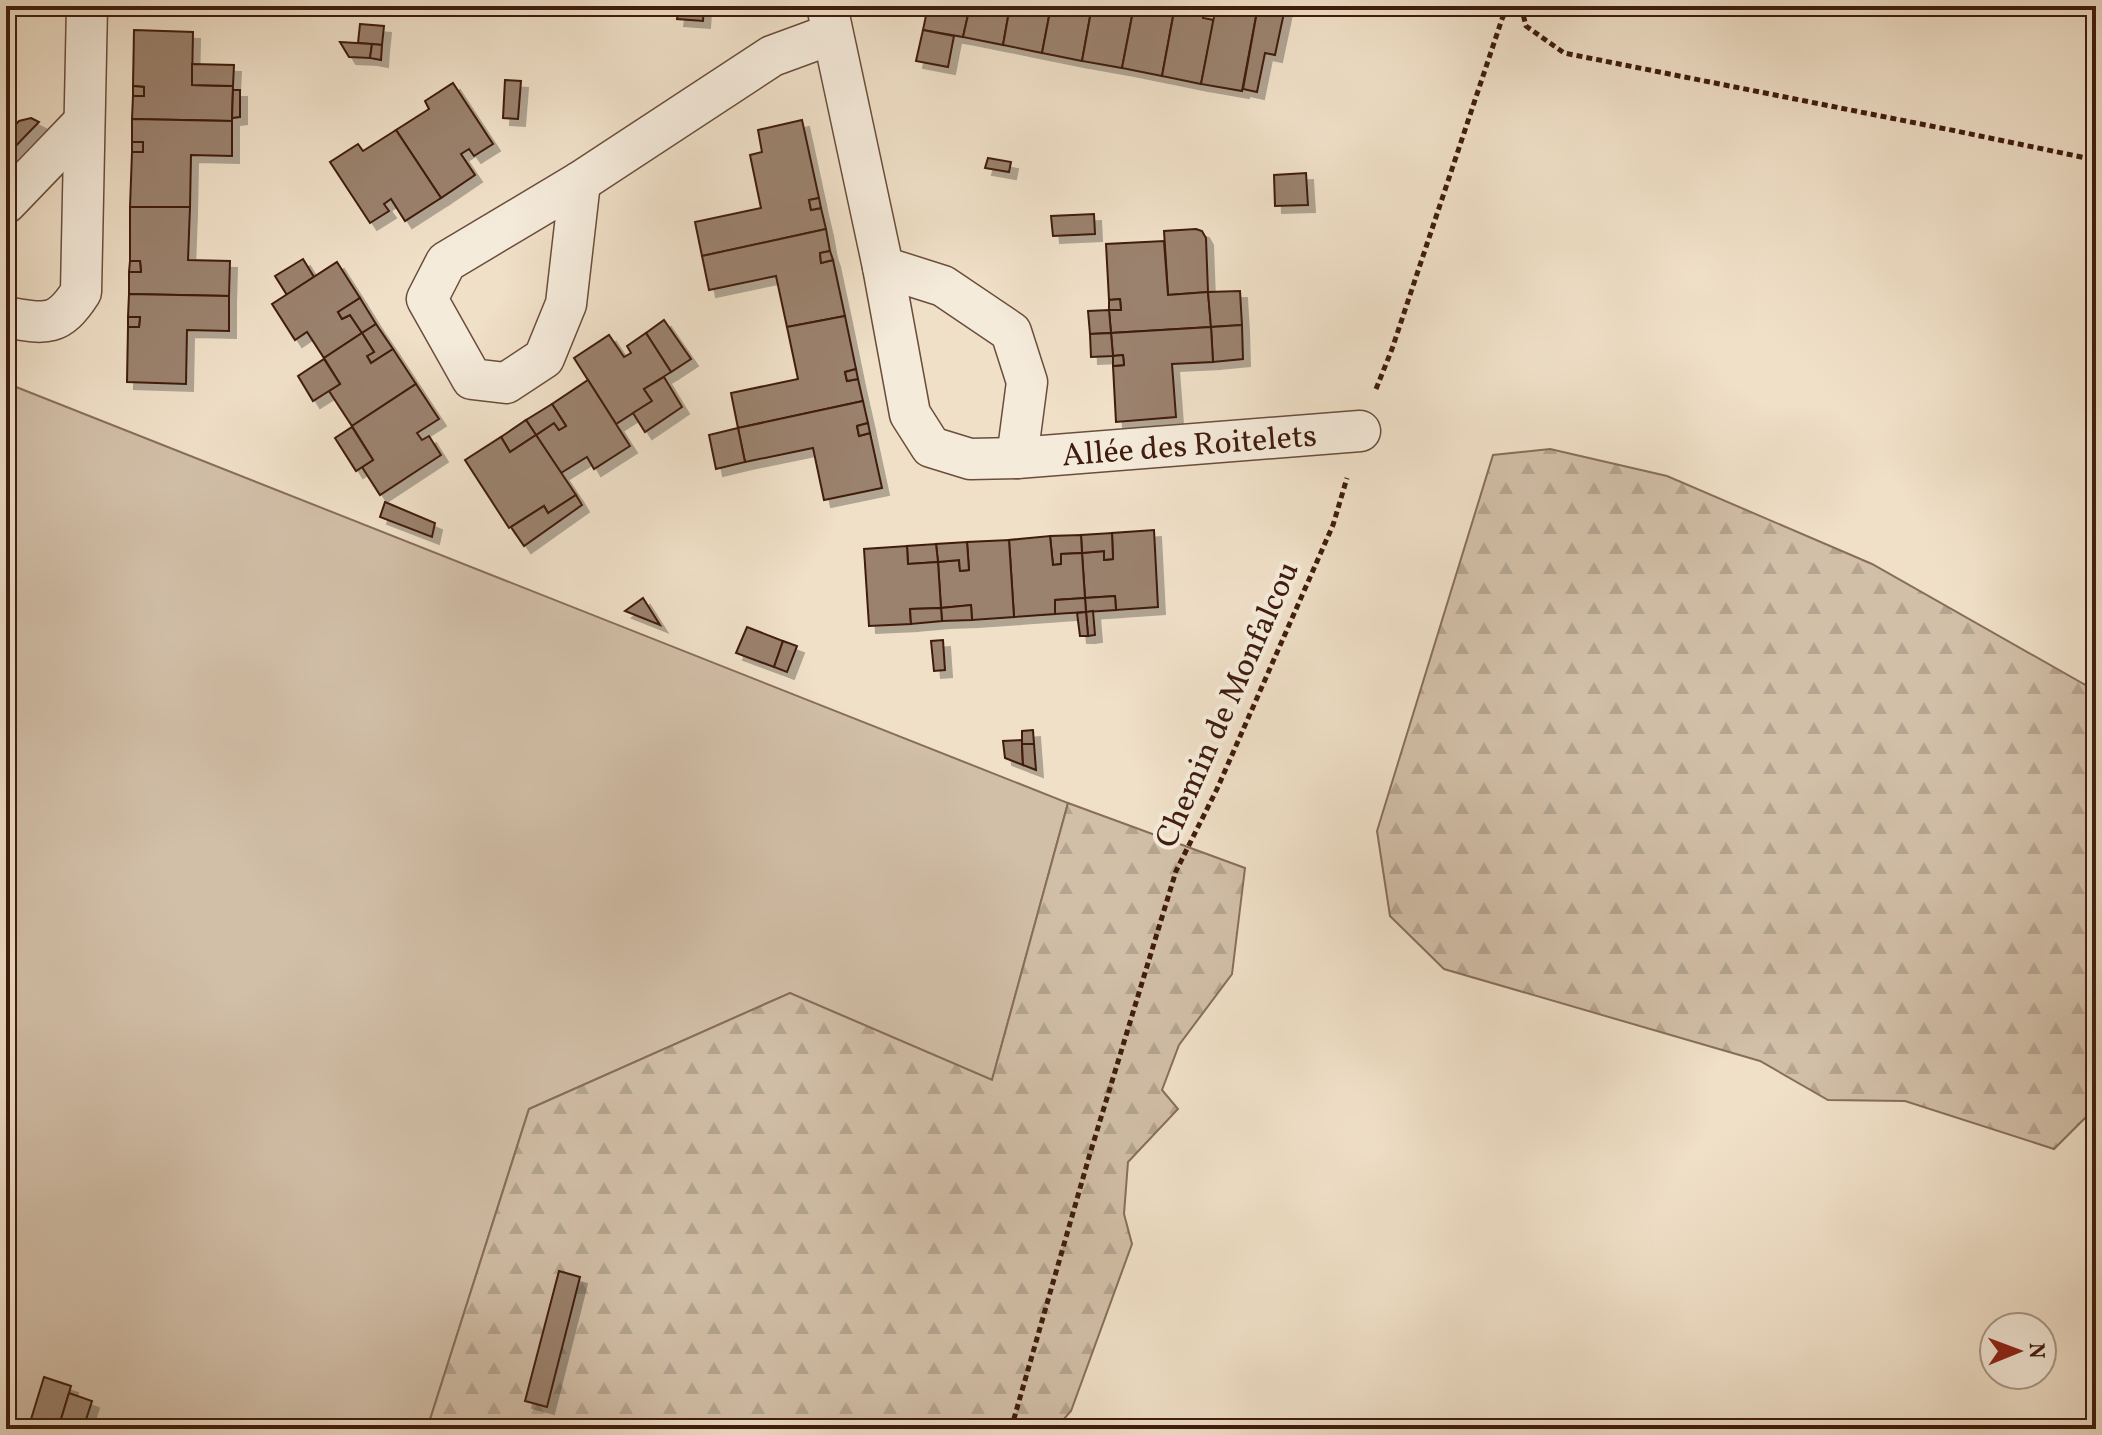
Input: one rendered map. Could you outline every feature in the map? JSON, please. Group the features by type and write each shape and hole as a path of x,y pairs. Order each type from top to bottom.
{"street":[{"path":"6,317 45,322 68,312 81,292 87,6"},
{"path":"580,182 566,304 544,358 506,383 472,379 427,299 446,262 580,182 830,20"},
{"name":"Allée des Roitelets","path":"830,20 883,267 910,414 931,447 970,459 1017,458 1360,431"},
{"path":"6,203 84,122"},
{"name":"Allée des Roitelets","path":"883,267 943,286 1011,332 1027,382 1017,458"}],"path":[{"name":"Chemin de Monfalcou","path":"1011,1429 1176,871 1217,789 1333,525 1360,431 1392,349 1508,6"},
{"path":"1521,6 1526,26 1564,53 2096,160"}],"green space":[{"path":"6,383 1068,803 992,1080 790,993 529,1109 427,1429 6,1429"},
{"path":"1550,449 1667,476 1872,564 2096,691 2096,1107 2054,1149 1905,1101 1828,1100 1760,1061 1444,969 1390,916 1377,831 1493,455"},
{"path":"1068,803 1245,868 1232,974 1179,1045 1162,1090 1178,1109 1128,1162 1124,1214 1132,1244 1071,1411 1055,1429 427,1429 529,1109 790,993 992,1080"}],"building":[{"path":"679,6 704,6 703,21 677,19"},
{"path":"928,6 970,6 963,37 923,30"},
{"path":"970,6 1010,6 1003,45 963,37"},
{"path":"1010,6 1051,6 1042,53 1003,45"},
{"path":"1051,6 1092,6 1082,61 1042,53"},
{"path":"1092,6 1134,6 1122,68 1082,61"},
{"path":"1134,6 1175,6 1162,76 1122,68"},
{"path":"1175,6 1204,11 1203,18 1214,20 1201,84 1162,76"},
{"path":"1216,6 1258,6 1242,91 1201,84"},
{"path":"1258,6 1285,8 1275,55 1265,53 1257,92 1243,89"},
{"path":"360,24 384,26 382,45 358,43"},
{"path":"134,30 193,32 192,85 233,86 232,121 132,119 133,96 144,96 144,87 133,86"},
{"path":"923,30 954,36 948,67 916,61"},
{"path":"340,42 372,44 370,58 349,57"},
{"path":"372,44 382,45 381,60 370,58"},
{"path":"192,64 234,65 233,86 192,85"},
{"path":"505,80 521,81 518,119 503,118"},
{"path":"453,83 493,144 474,156 469,149 461,154 475,175 441,198 396,130 429,109 425,101"},
{"path":"133,86 144,87 144,96 133,96"},
{"path":"233,90 240,90 240,117 232,118"},
{"path":"31,118 39,122 6,156 6,135 19,121"},
{"path":"132,119 232,121 232,156 191,155 190,207 130,207 132,152 143,152 143,142 132,142"},
{"path":"802,120 819,198 809,200 811,210 821,208 826,229 702,256 695,222 761,208 750,155 762,152 758,130"},
{"path":"396,130 441,198 405,221 391,199 384,204 389,211 370,223 330,162 358,144 363,151"},
{"path":"132,142 143,142 143,152 132,152"},
{"path":"988,158 1011,162 1009,172 985,168"},
{"path":"1306,173 1308,205 1275,206 1274,175"},
{"path":"819,198 821,208 811,210 809,200"},
{"path":"130,207 190,207 188,260 230,261 229,296 129,294 129,272 141,272 140,261 130,261"},
{"path":"1094,214 1095,234 1053,236 1051,216"},
{"path":"826,229 830,251 820,253 821,263 833,260 845,316 787,327 776,276 709,290 702,256"},
{"path":"1164,231 1202,231 1206,238 1208,292 1168,295"},
{"path":"1164,241 1168,295 1208,292 1211,327 1111,333 1109,310 1121,310 1120,299 1109,300 1106,244"},
{"path":"830,251 833,260 821,263 820,253"},
{"path":"303,259 314,277 287,295 275,276"},
{"path":"130,261 140,261 141,272 129,272"},
{"path":"337,262 360,298 338,312 342,319 350,315 362,333 324,358 307,332 295,340 272,304"},
{"path":"1240,291 1242,325 1211,327 1208,292"},
{"path":"129,294 229,296 229,331 187,330 186,384 127,382 128,327 139,327 140,317 128,317"},
{"path":"360,298 376,324 362,333 350,315 342,319 338,312"},
{"path":"1120,299 1121,310 1109,310 1109,300"},
{"path":"1109,310 1111,333 1090,334 1088,311"},
{"path":"845,316 856,369 845,372 847,381 858,379 863,401 738,428 731,393 798,379 787,327"},
{"path":"128,317 140,317 139,327 128,327"},
{"path":"664,320 691,359 671,372 646,333"},
{"path":"376,324 393,349 371,363 367,356 374,352 362,333"},
{"path":"1242,325 1243,359 1213,362 1211,327"},
{"path":"1211,327 1213,362 1172,364 1176,417 1116,422 1113,366 1124,365 1123,355 1113,356 1111,333"},
{"path":"362,333 374,352 367,356 371,363 393,349 416,384 352,426 329,391 340,384 324,358"},
{"path":"646,333 671,372 644,389 652,401 616,424 574,358 609,335 624,357 631,353 627,346"},
{"path":"1111,333 1113,356 1091,357 1090,334"},
{"path":"1123,355 1124,365 1113,366 1113,356"},
{"path":"324,359 340,384 313,401 298,376"},
{"path":"856,369 858,379 847,381 845,372"},
{"path":"664,377 682,407 645,432 633,413 652,401 644,389"},
{"path":"588,380 630,446 594,469 587,457 561,473 536,435 554,423 559,430 566,426 552,404"},
{"path":"416,384 439,419 417,433 422,440 429,436 441,455 380,495 362,467 373,460 352,426"},
{"path":"863,401 868,423 857,426 859,436 870,433 882,488 824,500 813,448 745,462 738,428"},
{"path":"552,404 566,426 559,430 554,423 536,435 526,420"},
{"path":"526,420 536,435 510,452 501,437"},
{"path":"868,423 870,433 859,436 857,426"},
{"path":"352,427 373,460 356,471 335,438"},
{"path":"738,428 745,462 716,469 709,435"},
{"path":"536,435 576,495 548,513 544,506 509,528 465,460 501,437 510,452"},
{"path":"576,495 582,505 524,546 511,527 544,506 548,513"},
{"path":"385,502 435,523 432,537 380,517"},
{"path":"1154,530 1158,607 1116,610 1115,596 1085,598 1082,553 1104,551 1104,560 1113,559 1112,533"},
{"path":"1112,533 1113,559 1104,560 1104,551 1082,553 1081,535"},
{"path":"1081,535 1082,553 1061,554 1061,564 1053,565 1050,536"},
{"path":"1050,536 1053,565 1061,564 1061,554 1082,553 1085,598 1055,600 1055,614 1014,617 1009,540"},
{"path":"1009,540 1014,617 972,620 971,605 941,608 938,562 959,560 960,571 969,570 967,542"},
{"path":"967,542 969,570 960,571 959,560 938,562 936,544"},
{"path":"936,544 938,562 908,564 907,546"},
{"path":"907,546 908,564 938,562 941,608 910,609 911,624 869,626 864,549"},
{"path":"1115,596 1116,610 1086,612 1085,598"},
{"path":"643,598 660,625 625,611"},
{"path":"1085,598 1086,612 1055,614 1055,600"},
{"path":"971,605 972,620 942,621 941,608"},
{"path":"941,608 942,621 911,624 910,609"},
{"path":"1093,611 1095,635 1088,636 1086,612"},
{"path":"1086,612 1088,636 1080,636 1077,613"},
{"path":"747,627 783,641 774,667 736,653"},
{"path":"943,640 945,670 934,671 931,641"},
{"path":"783,641 797,646 787,672 774,667"},
{"path":"1033,730 1034,744 1022,744 1022,731"},
{"path":"1022,740 1023,765 1005,758 1003,741"},
{"path":"1022,744 1034,744 1036,770 1023,765"},
{"path":"559,1271 580,1277 547,1407 525,1401"},
{"path":"44,1377 71,1386 58,1429 28,1429"},
{"path":"69,1393 92,1401 83,1429 58,1429"}]}
